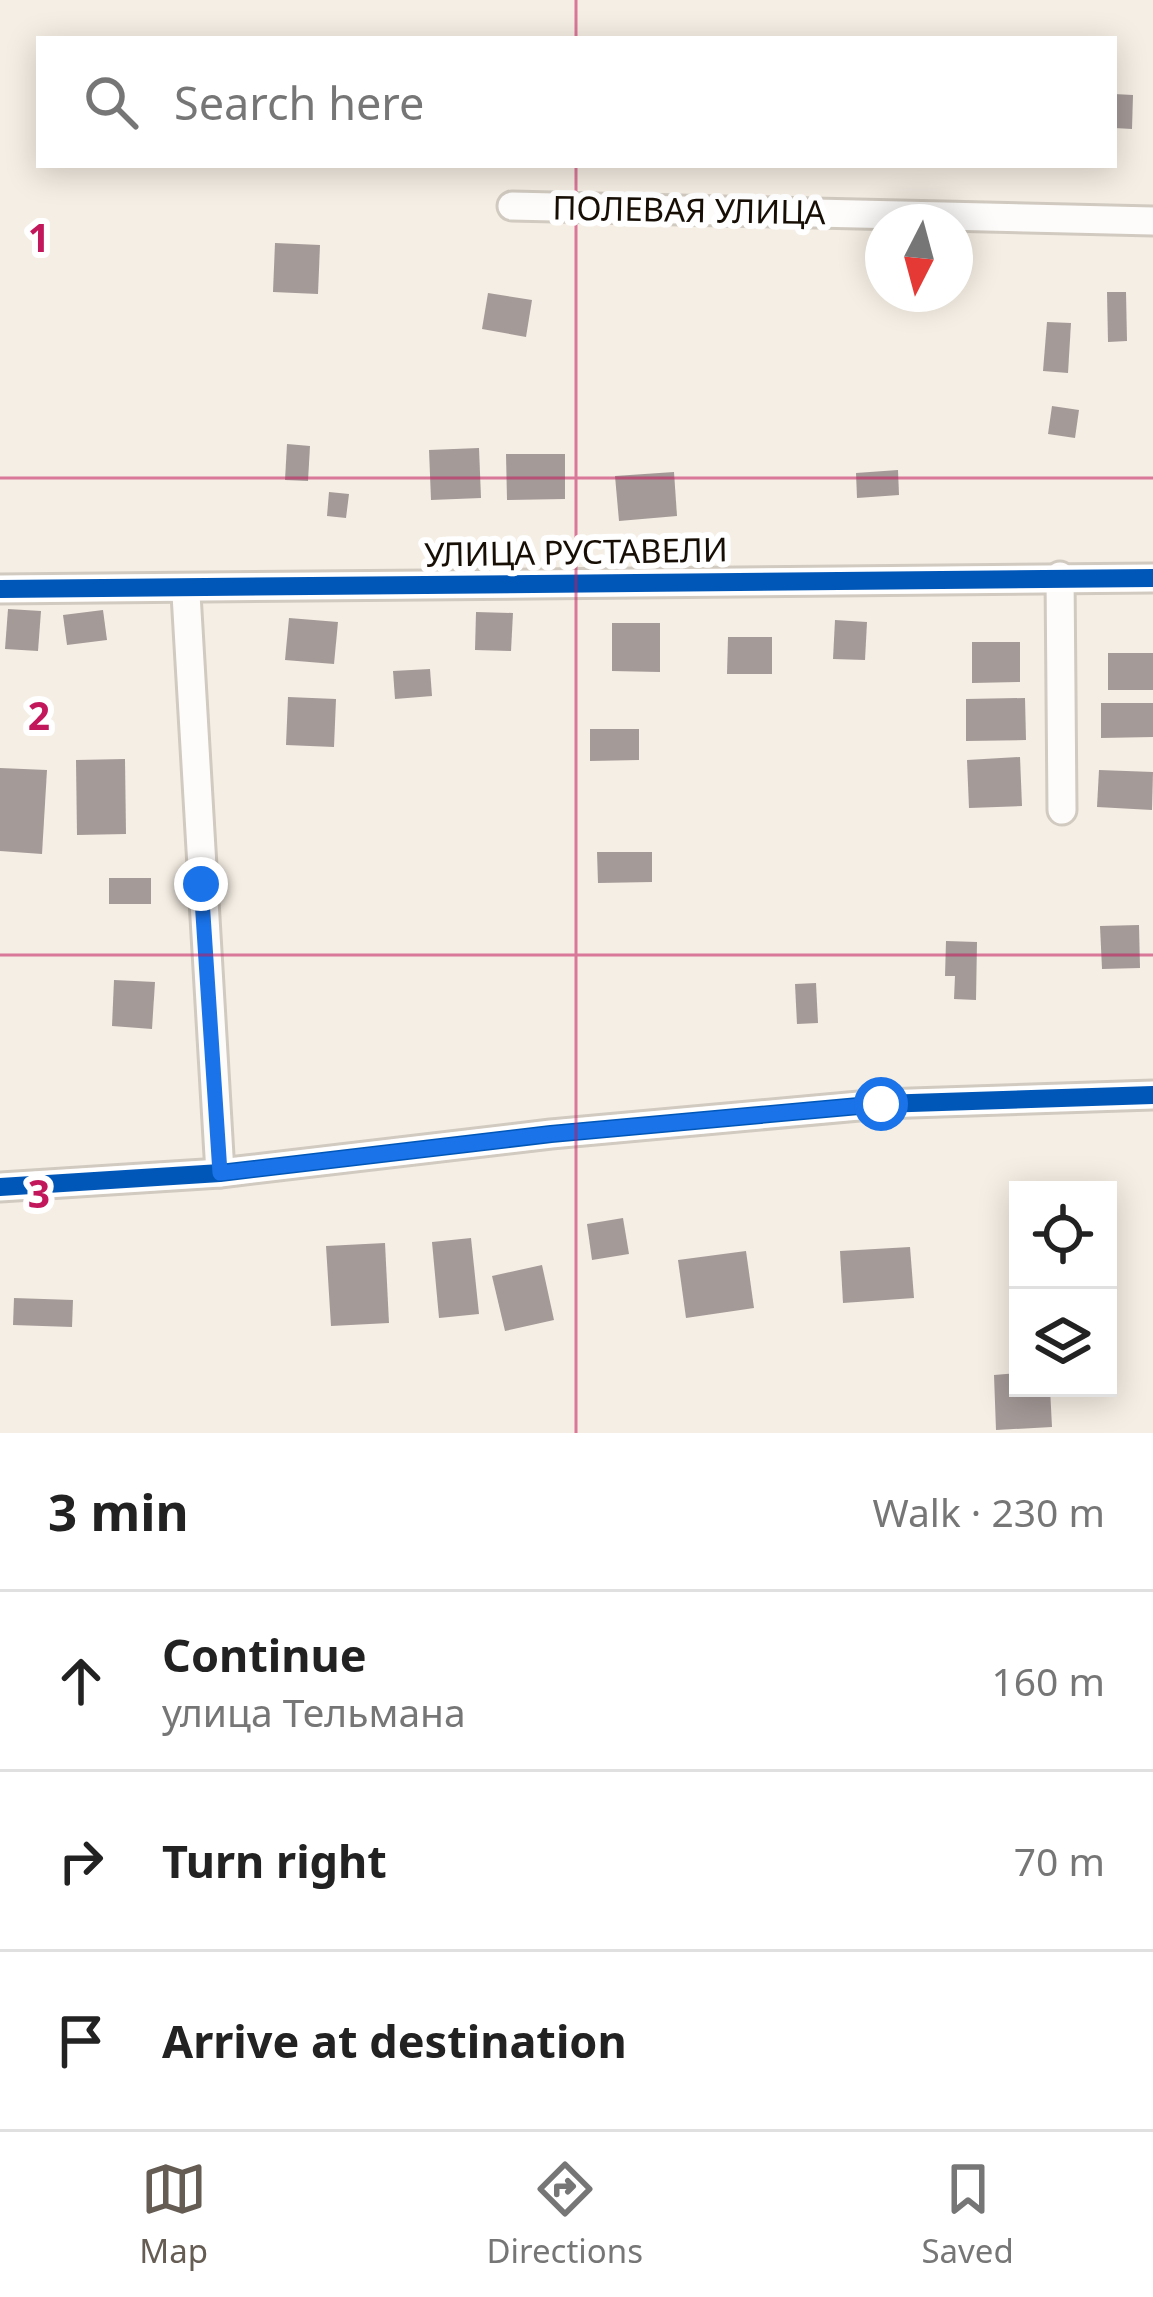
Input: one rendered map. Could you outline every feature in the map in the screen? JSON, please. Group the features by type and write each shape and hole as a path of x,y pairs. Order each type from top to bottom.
{"street":[{"name":"ПОЛЕВАЯ УЛИЦА","path":"512,206 1153,221"},
{"path":"1060,576 1062,810"},
{"name":"УЛИЦА РУСТАВЕЛИ","path":"0,590 1153,578"},
{"path":"186,594 220,1173"},
{"path":"0,1187 220,1173 551,1134 881,1104 1153,1095"}],"building":[{"path":"1117,94 1133,95 1132,129 1117,128"},
{"path":"275,243 320,245 318,294 273,292"},
{"path":"1107,292 1126,292 1127,341 1108,342"},
{"path":"488,293 532,300 526,337 482,329"},
{"path":"1047,322 1071,323 1068,373 1043,371"},
{"path":"1052,406 1079,410 1075,438 1048,434"},
{"path":"287,444 310,446 308,481 285,480"},
{"path":"479,448 481,498 431,500 429,450"},
{"path":"506,454 565,454 565,499 507,500"},
{"path":"898,470 899,495 857,498 856,473"},
{"path":"674,472 677,516 619,521 615,476"},
{"path":"329,492 349,494 346,518 327,516"},
{"path":"8,609 41,611 38,651 5,649"},
{"path":"103,610 107,640 67,645 63,615"},
{"path":"476,612 513,613 511,651 475,650"},
{"path":"289,618 338,622 334,664 285,660"},
{"path":"835,620 867,622 865,660 833,659"},
{"path":"612,623 660,623 660,672 612,671"},
{"path":"728,637 772,637 772,674 727,674"},
{"path":"972,642 1020,642 1020,682 972,683"},
{"path":"1108,653 1153,653 1153,690 1108,690"},
{"path":"430,669 432,696 395,699 393,671"},
{"path":"288,697 336,699 334,747 286,745"},
{"path":"1025,698 1026,740 966,741 966,699"},
{"path":"1101,703 1153,703 1153,737 1101,738"},
{"path":"590,729 639,729 639,760 590,761"},
{"path":"1020,757 1022,806 969,808 967,760"},
{"path":"125,759 126,834 77,835 76,760"},
{"path":"0,768 47,770 42,854 0,851"},
{"path":"1099,770 1153,772 1152,810 1097,807"},
{"path":"597,852 652,852 652,882 598,883"},
{"path":"109,878 151,878 151,904 109,904"},
{"path":"1139,925 1140,968 1102,969 1100,926"},
{"path":"946,941 977,942 976,1000 954,999 955,976 945,976"},
{"path":"114,980 155,982 152,1029 112,1026"},
{"path":"816,983 818,1023 797,1024 795,984"},
{"path":"623,1218 629,1254 592,1260 587,1224"},
{"path":"471,1238 479,1314 439,1318 432,1242"},
{"path":"385,1243 389,1323 331,1326 326,1246"},
{"path":"910,1247 914,1298 843,1303 840,1251"},
{"path":"746,1251 754,1308 686,1318 678,1260"},
{"path":"542,1265 554,1320 505,1331 492,1276"},
{"path":"14,1298 73,1300 72,1327 13,1325"},
{"path":"1009,1374 1009,1397 1050,1397 1052,1427 996,1430 994,1375"}],"cycle path":[{"path":"0,589 1153,578"},
{"path":"0,1187 220,1173 551,1134 881,1104 1153,1095"}],"route":[{"path":"201,884 220,1173 551,1134 881,1104"}]}
